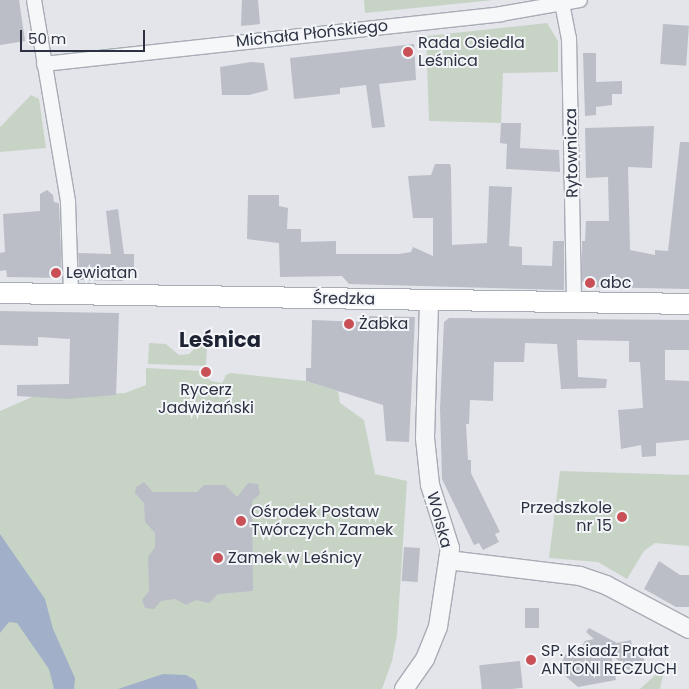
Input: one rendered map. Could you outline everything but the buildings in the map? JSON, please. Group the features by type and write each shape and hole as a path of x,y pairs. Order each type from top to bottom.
{"main road":[{"name":"Średzka","path":"0,293 689,304"}],"street":[{"path":"34,0 68,202 71,294"},
{"name":"Michała Płońskiego","path":"44,64 491,15 580,0"},
{"name":"Rytownicza","path":"562,4 570,38 574,303"},
{"name":"Wolska","path":"429,300 425,438 430,485 447,536 448,560 580,576 606,585 685,626"},
{"path":"404,689 424,659 438,627 448,560"}],"green space":[{"path":"364,0 494,0 365,13"},
{"path":"547,23 558,41 558,72 503,73 501,123 429,121 426,36"},
{"path":"31,95 39,99 46,148 0,152 0,127"},
{"path":"149,343 166,344 179,355 189,354 197,346 207,346 206,366 148,364"},
{"path":"146,368 203,371 211,381 222,383 226,375 231,373 306,381 338,391 340,403 364,420 375,474 407,481 397,635 392,661 382,689 0,689 0,411 32,397 125,393 146,385"},
{"name":"Przedszkole nr 15","path":"560,471 689,475 689,546 655,543 644,551 627,579 598,562 549,558"},
{"path":"665,665 660,689 640,689 652,678"}],"water":[{"path":"0,534 45,599 53,629 75,678 74,689 54,689 49,669 17,623 9,622 0,633"},
{"path":"163,674 186,675 195,680 198,689 118,689"}],"place":[{"name":"Rada Osiedla Leśnica","path":"408,52"},
{"name":"Lewiatan","path":"56,273"},
{"name":"abc","path":"590,283"},
{"name":"Żabka","path":"349,324"},
{"name":"Rycerz Jadwiżański","path":"206,372"},
{"name":"Przedszkole nr 15","path":"622,517"},
{"name":"Ośrodek Postaw Twórczych Zamek","path":"241,521"},
{"name":"Zamek w Leśnicy","path":"218,558"},
{"name":"SP. Ksiadz Prałat ANTONI RECZUCH","path":"531,660"}],"district":[{"name":"Leśnica","path":"220,340"}]}
